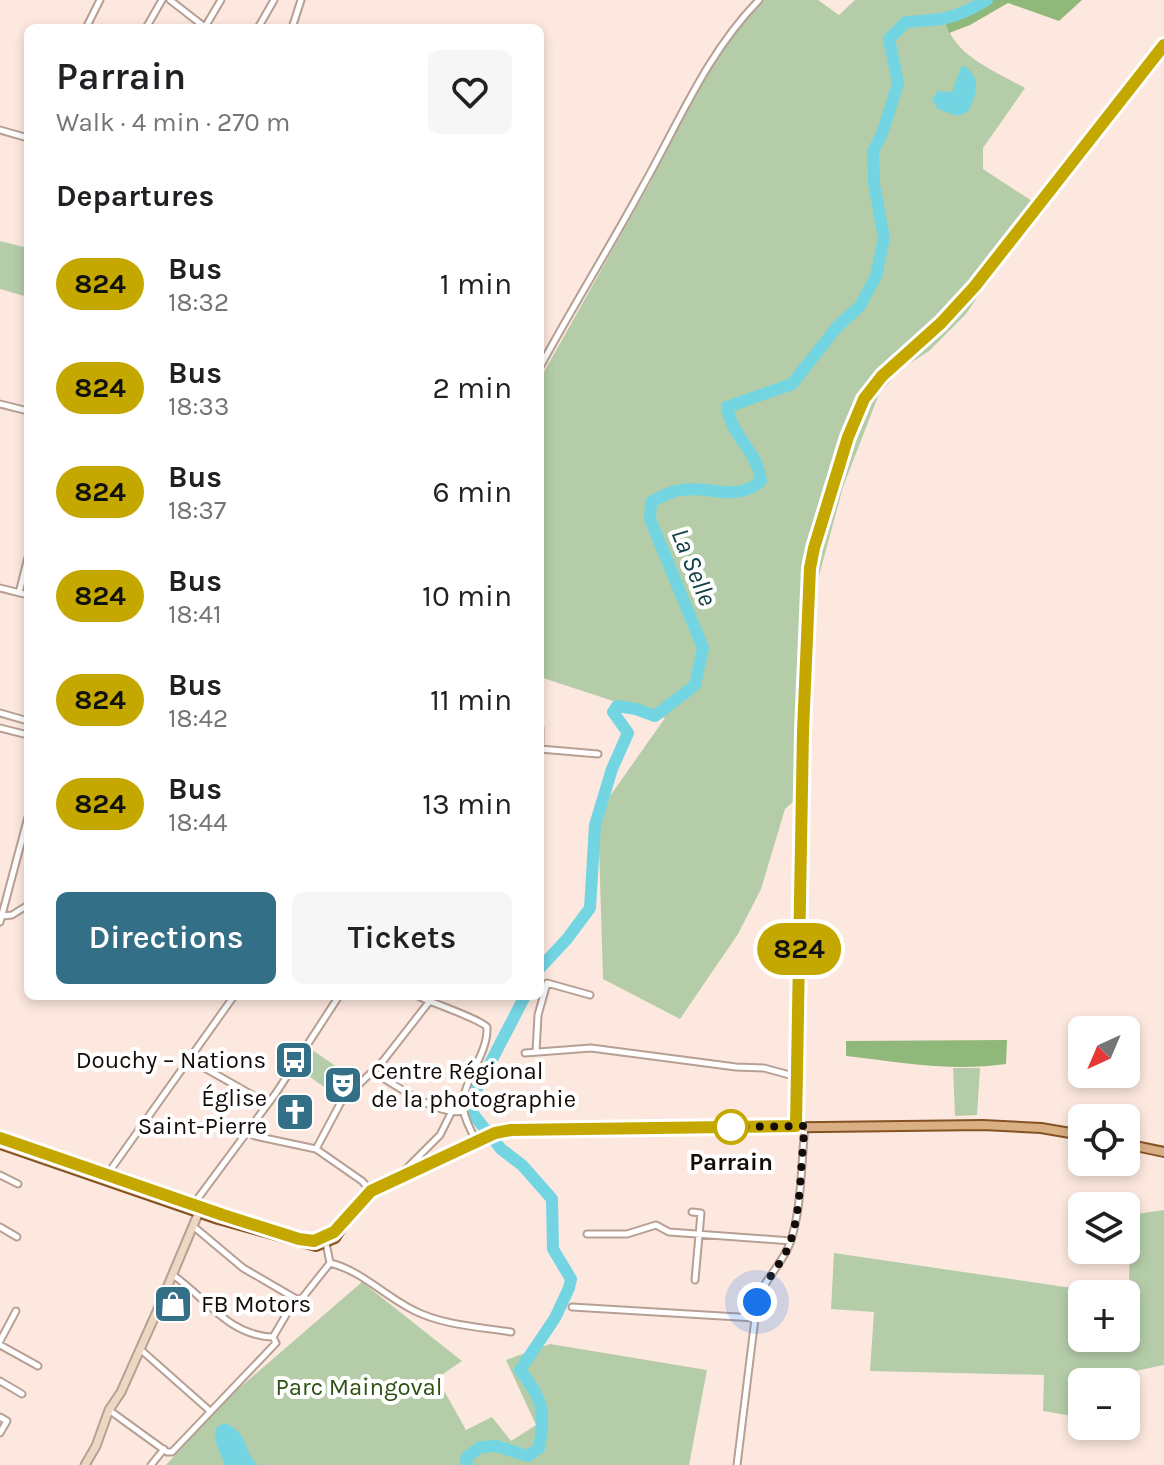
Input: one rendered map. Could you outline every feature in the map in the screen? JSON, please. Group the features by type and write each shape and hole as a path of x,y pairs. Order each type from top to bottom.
{"main road":[{"path":"0,1141 302,1244 316,1246 335,1238 371,1191 499,1132 999,1125 1068,1133"},
{"path":"1140,1147 1164,1152"}],"street":[{"path":"88,24 100,0"},
{"path":"148,24 162,0"},
{"path":"170,0 200,24"},
{"path":"207,24 221,0"},
{"path":"260,24 274,0"},
{"path":"293,24 301,0"},
{"path":"544,361 641,190 693,90 737,25 759,0"},
{"path":"737,1465 755,1318 762,1289 791,1241 800,1126 797,1077 803,731 810,568 834,480 852,424 877,381 941,323 975,286 1164,45"},
{"path":"0,130 24,137"},
{"path":"0,404 24,410"},
{"path":"19,593 24,573"},
{"path":"0,588 24,594"},
{"path":"0,713 24,720"},
{"path":"0,728 24,734"},
{"path":"544,748 598,754"},
{"path":"1,919 24,832"},
{"path":"1,919 24,908"},
{"path":"544,994 547,983 590,995"},
{"path":"106,1176 231,1000"},
{"path":"85,1465 173,1275 193,1226 196,1208 336,1000"},
{"path":"425,1000 482,1022 487,1029 485,1045 465,1096 464,1111 479,1139"},
{"path":"536,1052 538,1015 542,1000"},
{"path":"316,1149 341,1102 373,1072 429,1002"},
{"path":"525,1053 591,1048 764,1068 797,1077"},
{"path":"189,1059 268,1104"},
{"path":"373,1072 451,1113 464,1111"},
{"path":"399,1177 437,1138 451,1113"},
{"path":"247,1132 316,1149 362,1181 371,1191"},
{"path":"0,1175 18,1184"},
{"path":"692,1212 701,1213 695,1280"},
{"path":"587,1234 627,1234 656,1225 666,1231 791,1241"},
{"path":"193,1226 243,1268 298,1300"},
{"path":"0,1227 17,1237"},
{"path":"273,1337 291,1306 303,1297 330,1263 326,1241"},
{"path":"330,1263 339,1265 426,1316 511,1332"},
{"path":"173,1275 233,1326 251,1334 273,1337"},
{"path":"572,1307 755,1318"},
{"path":"16,1311 0,1343 38,1366"},
{"path":"109,1410 170,1453 276,1343 273,1337"},
{"path":"140,1349 210,1411"},
{"path":"0,1381 22,1394"},
{"path":"0,1417 7,1421 0,1433"},
{"path":"151,1465 164,1449"}],"green space":[{"path":"761,0 818,0 839,15 855,0 983,0 947,24 951,35 979,62 1025,88 983,148 983,169 1035,203 1010,234 1016,239 966,314 929,351 901,369 879,394 843,487 817,583 806,790 785,809 761,889 738,934 680,1019 603,979 598,813 665,718 544,678 544,372 650,183 673,133 682,103"},
{"path":"983,0 1082,0 1059,21 1008,3 949,33 946,24"},
{"path":"0,241 24,247 24,296 0,289"},
{"path":"1007,1040 1006,1064 986,1066 926,1065 846,1056 846,1041"},
{"path":"308,1047 337,1067 324,1087 295,1066"},
{"path":"953,1068 980,1068 977,1115 955,1116"},
{"path":"1164,1210 1164,1365 1140,1370 1068,1368 1068,1415 1043,1411 1044,1375 870,1371 874,1312 831,1309 834,1253 1068,1287 1068,1352 1140,1352 1140,1280 1129,1280 1129,1264 1140,1264 1140,1214"},
{"name":"Parc Maingoval","path":"362,1282 462,1361 437,1378 466,1430 492,1417 511,1441 536,1425 506,1360 550,1344 707,1370 689,1465 166,1465 222,1403"}],"water":[{"path":"964,66 976,81 976,87 968,112 957,116 938,109 932,99 938,91 952,92"},
{"path":"225,1423 242,1437 258,1465 225,1465 215,1437 217,1427"}],"waterway":[{"name":"La Selle","path":"544,964 590,908 595,825 612,769 628,733 613,712 617,706 655,716 695,685 703,648 650,519 651,502 666,494 691,489 742,491 761,481 755,461 734,427 727,407 792,384 837,327 860,306 876,276 884,238 874,184 873,152 898,83 889,39 906,22 948,17 987,0"},
{"name":"La Selle","path":"467,1465 466,1458 480,1447 496,1446 528,1456 539,1448 541,1406 520,1370 555,1318 571,1279 553,1249 552,1199 522,1165 501,1149 473,1114 473,1096 523,1000"}],"bus line":[{"name":"824","path":"0,1138 223,1215 314,1241 334,1232 371,1191 495,1133 511,1130 796,1126 803,731 810,568 852,424 877,381 959,305 1164,45"}],"place":[{"name":"Douchy – Nations","path":"294,1060"},
{"name":"Centre Régional de la photographie","path":"343,1085"},
{"name":"Église Saint-Pierre","path":"295,1112"},
{"name":"Parrain","path":"731,1127"},
{"name":"FB Motors","path":"173,1304"}],"route":[{"path":"731,1127 805,1126 792,1236 757,1302"}]}
